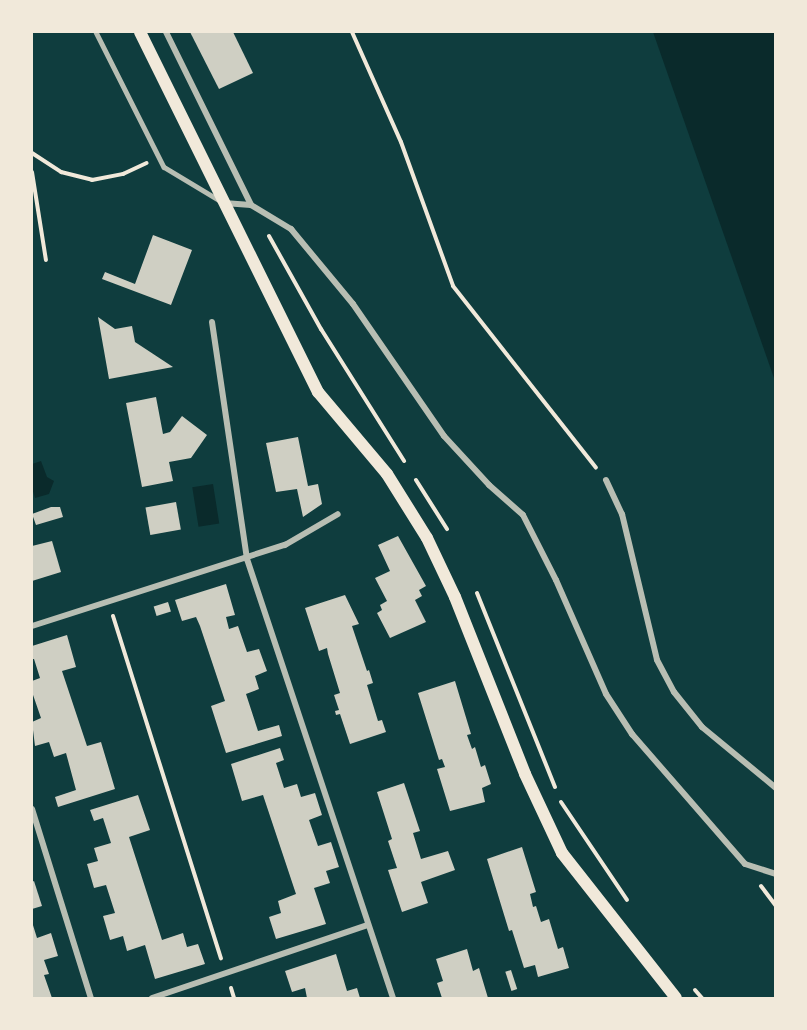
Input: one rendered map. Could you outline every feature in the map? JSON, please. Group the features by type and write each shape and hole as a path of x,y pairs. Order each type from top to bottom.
{"main road":[{"path":"140,32 318,392 387,474 427,538 455,597 525,774 562,853 676,999"}],"street":[{"path":"166,32 251,205"},
{"path":"224,202 251,205 291,229 353,304 444,436 489,485 523,515 556,580 606,694 632,734 745,864 776,874"},
{"path":"212,322 247,559 393,999"},
{"path":"606,480 622,514 657,660 670,684 702,727 776,788"},
{"path":"32,626 247,559 285,545 338,514"},
{"path":"32,809 91,999"},
{"path":"152,999 368,925"}],"lane":[{"path":"96,32 164,167 224,202"}],"path":[{"path":"352,32 401,142 453,286 606,480"},
{"path":"32,153 61,172 92,180 123,174 159,158"},
{"path":"32,172 46,260"},
{"path":"109,602 234,999"}],"water":[{"path":"653,32 775,32 775,381"},
{"path":"41,461 47,477 54,481 49,494 35,498 32,488 32,464"},
{"path":"213,484 219,524 199,527 192,487"}],"building":[{"path":"190,32 233,32 253,73 219,89"},
{"path":"153,235 192,250 171,305 102,279 105,272 135,284"},
{"path":"98,317 115,329 132,326 135,342 173,367 109,379"},
{"path":"156,397 163,434 170,432 182,416 207,435 191,458 169,462 173,481 142,487 126,403"},
{"path":"298,437 308,486 318,484 322,504 303,517 297,489 276,492 266,443"},
{"path":"176,502 181,530 150,535 145,507"},
{"path":"51,507 60,507 63,517 36,525 32,514"},
{"path":"398,536 426,586 419,590 422,596 415,600 426,622 390,638 377,613 382,610 380,605 387,601 375,578 390,571 378,545"},
{"path":"52,541 61,572 32,581 32,546"},
{"path":"226,584 235,615 226,617 229,629 238,626 247,652 259,649 267,671 255,676 259,689 246,694 258,731 279,725 282,736 226,753 211,706 225,701 200,626 196,617 182,621 175,600"},
{"path":"345,595 359,624 352,626 373,683 367,685 378,721 382,720 386,732 350,744 340,714 336,715 335,711 339,710 334,695 340,693 327,648 319,651 305,608"},
{"path":"168,602 171,612 157,616 154,606"},
{"path":"67,635 76,667 62,671 87,746 101,742 115,789 58,807 55,797 76,790 66,753 54,757 49,742 35,746 32,722 41,718 32,692 32,681 40,678 34,659 32,659 32,646"},
{"path":"455,681 471,734 467,735 472,749 475,747 481,767 485,765 491,784 482,788 485,802 450,811 437,769 445,767 442,759 439,760 418,693"},
{"path":"280,748 284,760 276,763 284,788 297,784 301,797 315,793 322,815 309,820 318,846 331,842 339,867 326,871 330,883 314,888 326,924 276,939 269,917 281,913 278,901 296,894 263,795 242,801 231,764"},
{"path":"404,783 420,831 413,833 421,859 448,851 455,870 421,882 428,903 402,912 388,870 397,868 388,841 392,839 377,792"},
{"path":"138,795 150,830 129,837 162,940 183,933 187,947 198,944 205,964 155,979 145,945 127,951 123,936 110,940 103,916 115,913 106,885 94,888 87,864 98,861 94,848 111,843 103,818 94,821 90,810"},
{"path":"522,847 536,892 530,894 533,907 536,906 541,922 549,919 558,949 563,947 569,968 538,977 535,965 524,968 512,930 509,931 487,859"},
{"path":"34,881 42,906 32,909 32,882"},
{"path":"32,922 37,938 51,933 58,956 44,960 49,974 44,975 52,998 32,998"},
{"path":"467,949 473,971 479,968 488,998 442,998 437,983 443,981 436,959"},
{"path":"336,954 347,991 357,988 360,998 307,998 305,988 292,992 285,971"},
{"path":"511,970 517,989 511,991 505,972"}]}
